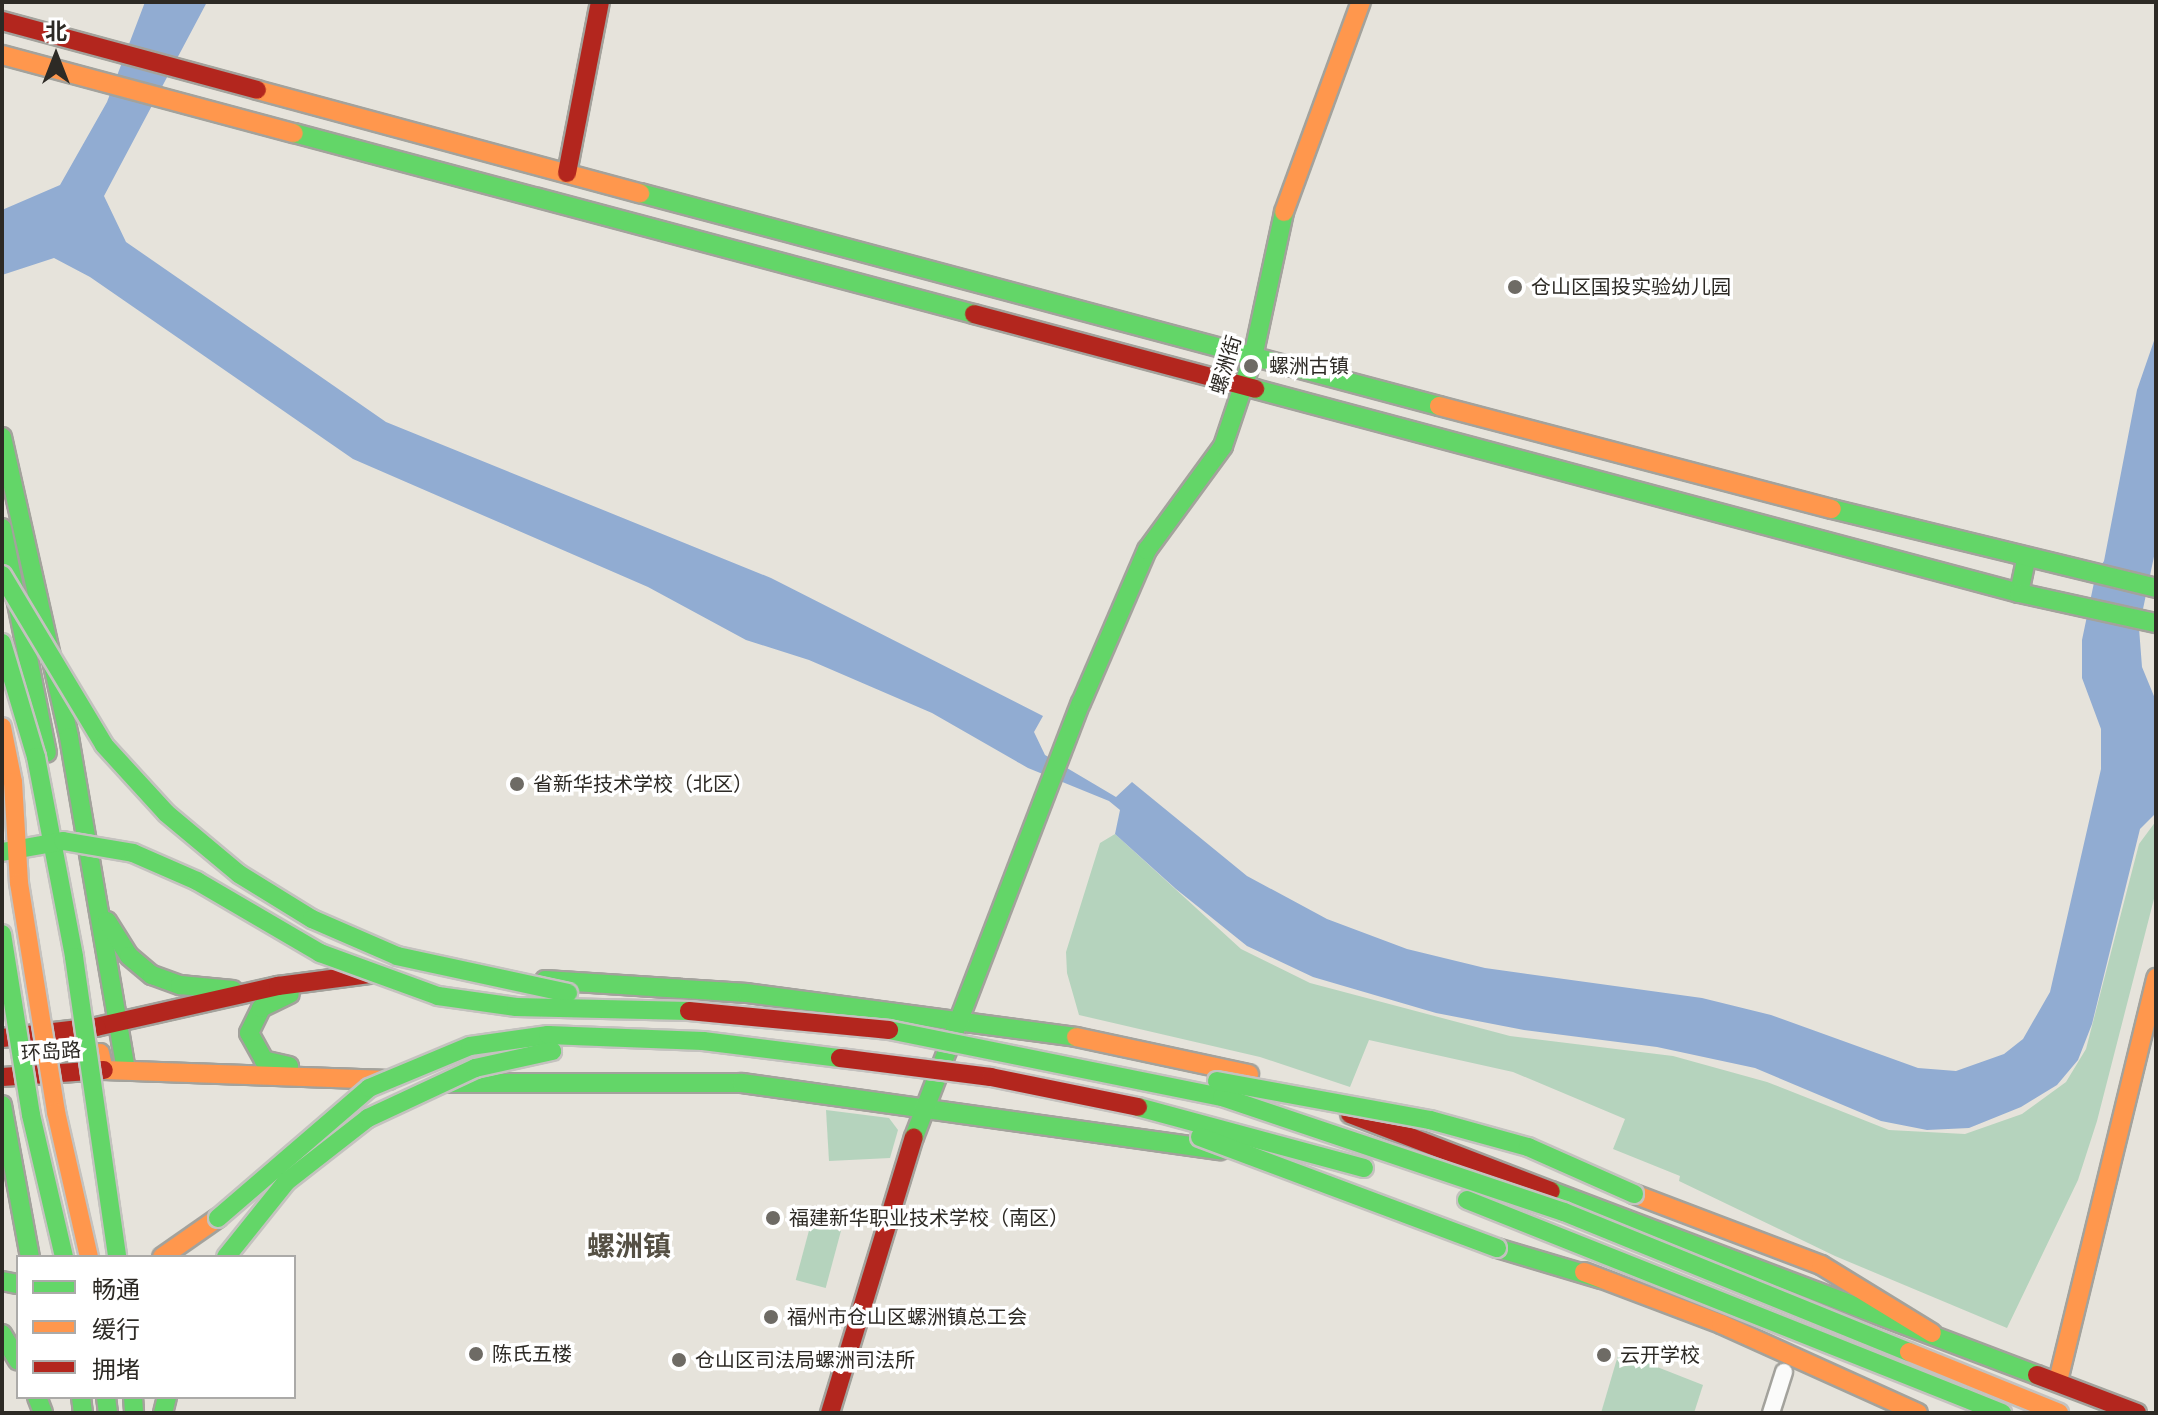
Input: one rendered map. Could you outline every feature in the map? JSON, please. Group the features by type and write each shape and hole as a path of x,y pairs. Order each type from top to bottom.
{"main road":[{"path":"567,173 600,2"},
{"name":"螺洲街","path":"830,1413 926,1108 1076,716 1147,550 1223,446 1253,357 1276,235 1361,2"},
{"path":"2,21 1253,357 2026,560 2156,588"},
{"path":"2,55 2019,593 2156,623"},
{"path":"2,437 69,737 126,1069"},
{"path":"2,528 104,1070"},
{"path":"2019,593 2026,560"},
{"path":"2,575 104,745 191,836 262,889 312,919 397,956 477,977 649,1007 903,1031 1115,1072 1222,1097 1564,1212 2059,1413"},
{"path":"2,643 36,757 74,957 117,1255"},
{"path":"2,727 13,782 19,883 56,1112 89,1255"},
{"path":"2,852 63,841 133,853 197,881 342,964 438,996 516,1007 649,1007"},
{"path":"100,911 129,956 152,975 180,985 252,992 329,977 430,972 665,986 962,1019 1246,1072 2137,1413"},
{"path":"2,934 31,1115 64,1255"},
{"path":"329,977 261,1008 250,1023 251,1043 264,1060 362,1079 464,1084 708,1080 926,1108 1260,1159 1489,1234 1721,1324 1918,1413"},
{"path":"2066,1384 2156,978"},
{"name":"环岛路","path":"2,1038 118,1023 252,992"},
{"path":"165,1255 208,1225 369,1088 451,1052 509,1037 577,1034 740,1046 991,1077 1228,1128 1389,1175"},
{"path":"2066,1384 2156,1041"},
{"path":"227,1255 264,1206 311,1158 399,1100 475,1068 576,1049 740,1046"},
{"name":"环岛路","path":"2,1077 126,1069 362,1079"},
{"path":"1115,1072 1279,1090 1430,1120 1528,1147 1634,1194 1821,1265 1932,1333"},
{"path":"1116,1103 1272,1167 1497,1248 1601,1279"},
{"path":"2,1105 30,1255"},
{"path":"1419,1185 1494,1208 2002,1413"},
{"path":"2,1334 16,1358"}],"street":[{"path":"1771,1413 1784,1372"}],"green space":[{"path":"2156,821 2156,891 2097,1121 2078,1180 2007,1328 1835,1256 1679,1181 1680,1176 1613,1149 1625,1119 1513,1072 1369,1040 1350,1087 1260,1057 1079,1015 1067,973 1066,952 1100,843 1115,834 1241,949 1310,983 1510,1036 1673,1056 1767,1082 1889,1130 1965,1134 2022,1114 2066,1082 2086,1049 2139,844"},
{"path":"826,1110 889,1118 898,1130 890,1158 829,1161"},
{"path":"811,1223 841,1231 826,1288 796,1280"},
{"path":"1619,1352 1703,1385 1694,1413 1601,1413"}],"water":[{"path":"145,2 207,2 104,196 126,242 386,422 771,578 1043,716 1034,732 1045,755 1116,797 1132,782 1247,876 1327,919 1407,949 1485,968 1702,998 1771,1015 1918,1068 1956,1071 2004,1054 2023,1039 2050,992 2101,769 2101,729 2082,678 2082,640 2096,573 2104,561 2137,390 2156,335 2156,547 2139,628 2142,667 2156,701 2156,813 2140,829 2092,1024 2078,1060 2057,1085 2021,1107 1969,1128 1927,1130 1881,1121 1755,1068 1657,1047 1524,1030 1436,1013 1313,977 1247,946 1176,889 1115,834 1120,810 1109,801 1028,768 932,713 809,660 746,640 648,587 353,459 90,277 54,258 2,275 2,210 60,185 107,102"}],"traffic: fast":[{"path":"294,133 974,314"},
{"path":"640,193 1439,406"},
{"path":"914,1137 1081,703 1147,550 1223,446 1253,357 1284,212"},
{"path":"1255,389 2019,593 2026,560"},
{"path":"2,437 69,737 126,1069"},
{"path":"1832,509 2156,588"},
{"path":"2,528 47,753"},
{"path":"2,575 104,745 166,813 239,874 312,919 397,956 568,993"},
{"path":"2019,593 2156,623"},
{"path":"2,643 36,757 74,957 117,1255"},
{"path":"2,852 63,841 133,853 197,881 320,953 438,996 516,1007 689,1011"},
{"path":"107,921 129,956 152,975 180,985 233,990"},
{"path":"2,934 31,1115 64,1255"},
{"path":"545,980 747,993 1076,1037"},
{"path":"289,1066 264,1060 249,1033 261,1008 290,994"},
{"path":"889,1030 1222,1097 1564,1212 1909,1352"},
{"path":"218,1218 369,1088 470,1046 548,1035 703,1041 840,1058"},
{"path":"228,1255 286,1182 368,1118 475,1068 552,1051"},
{"path":"1217,1081 1430,1120 1528,1147 1634,1194"},
{"path":"445,1083 742,1083 1220,1150"},
{"path":"2,1105 30,1255"},
{"path":"1138,1107 1364,1168"},
{"path":"1200,1137 1497,1248"},
{"path":"1551,1191 2037,1375"},
{"path":"1467,1200 2002,1413"},
{"path":"1497,1248 1601,1279"},
{"path":"2,1281 16,1284"},
{"path":"2,1334 16,1358"},
{"path":"38,1399 43,1413"},
{"path":"81,1399 83,1413"},
{"path":"106,1399 108,1413"},
{"path":"133,1399 134,1413"},
{"path":"163,1413 166,1399"}],"traffic: slow":[{"path":"1284,212 1361,2"},
{"path":"2,55 294,133"},
{"path":"257,90 640,193"},
{"path":"1439,406 1832,509"},
{"path":"2,727 13,782 19,883 56,1112 89,1255"},
{"path":"2058,1381 2156,978"},
{"path":"1076,1037 1249,1074"},
{"path":"100,1053 104,1070 389,1080"},
{"path":"1634,1194 1821,1265 1932,1333"},
{"path":"165,1255 218,1218"},
{"path":"1584,1272 1721,1324 1918,1413"},
{"path":"1909,1352 2059,1413"}],"traffic: jam":[{"path":"567,173 600,2"},
{"path":"2,21 257,90"},
{"path":"974,314 1255,389"},
{"path":"96,1027 278,986 369,974"},
{"path":"689,1011 889,1030"},
{"path":"2,1038 96,1027"},
{"path":"840,1058 991,1077 1138,1107"},
{"path":"2,1077 104,1070"},
{"path":"1350,1114 1551,1191"},
{"path":"830,1413 914,1137"},
{"path":"2037,1375 2137,1413"}],"place":[{"name":"仓山区国投实验幼儿园","path":"1515,287"},
{"name":"螺洲古镇","path":"1251,366"},
{"name":"省新华技术学校（北区）","path":"517,784"},
{"name":"福建新华职业技术学校（南区）","path":"773,1218"},
{"name":"福州市仓山区螺洲镇总工会","path":"771,1317"},
{"name":"陈氏五楼","path":"476,1354"},
{"name":"云开学校","path":"1604,1355"},
{"name":"仓山区司法局螺洲司法所","path":"679,1360"}],"district":[{"name":"螺洲镇","path":"629,1247"}]}
